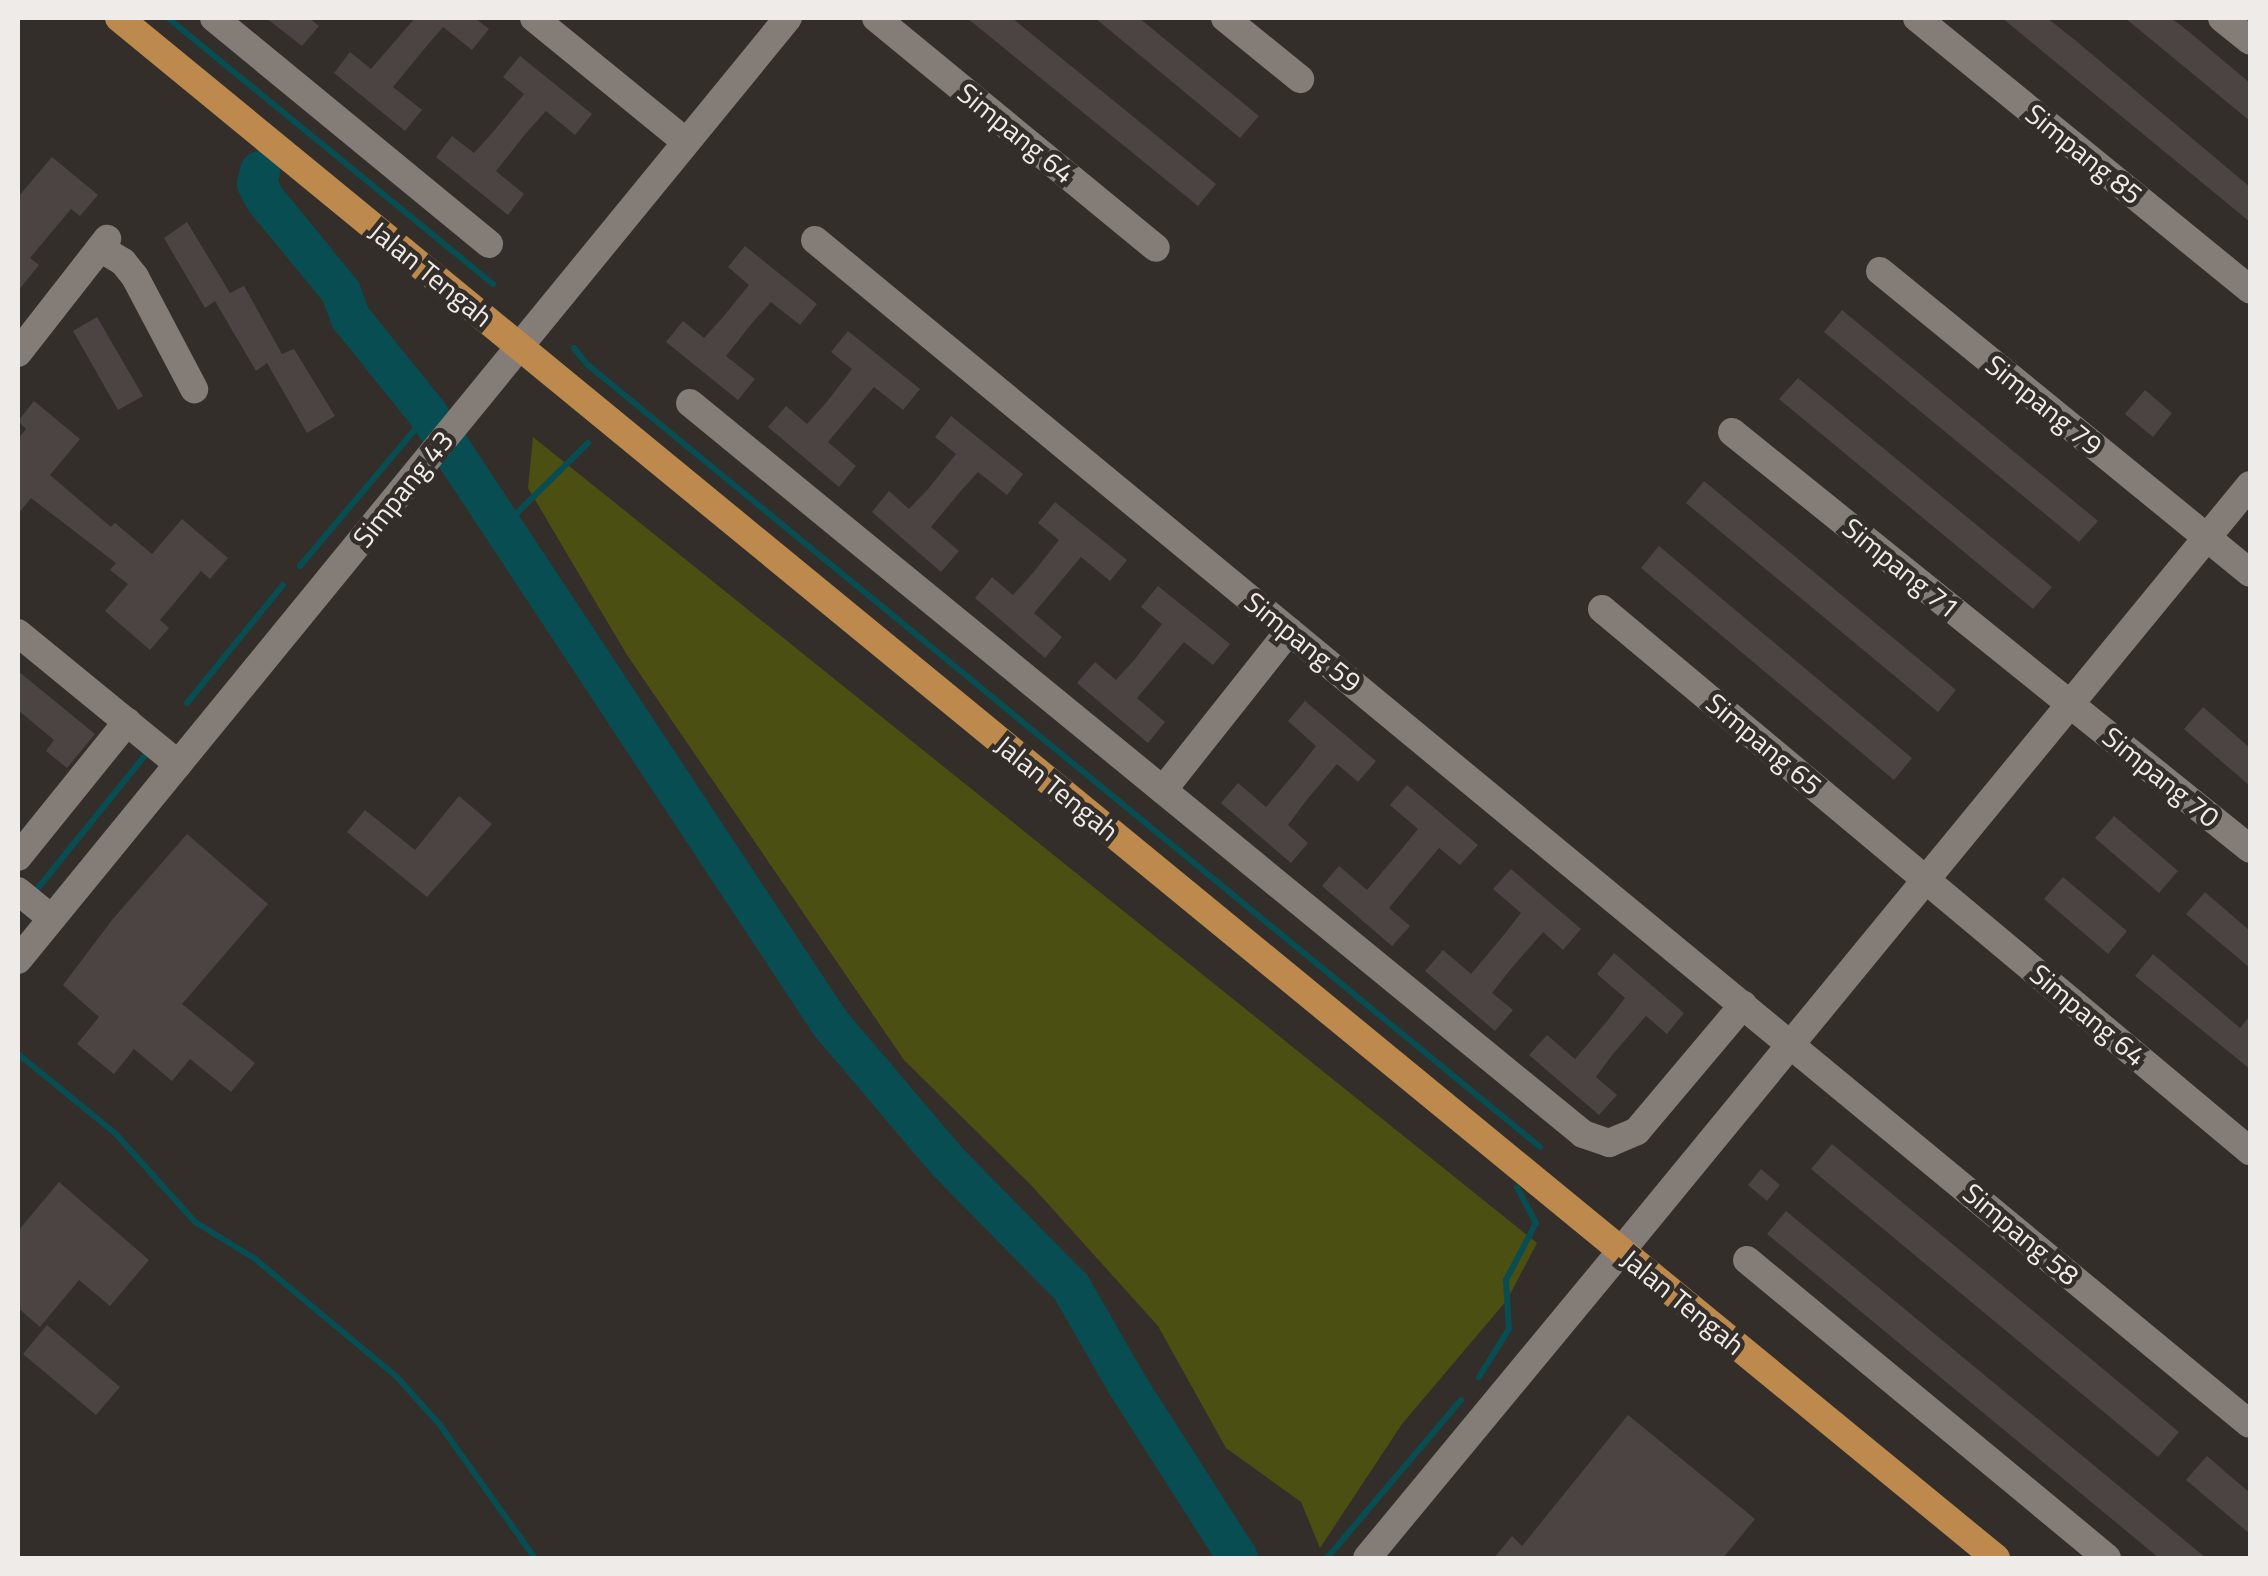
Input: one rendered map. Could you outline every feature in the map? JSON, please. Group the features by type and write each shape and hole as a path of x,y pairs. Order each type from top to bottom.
{"main road":[{"name":"Jalan Tengah","path":"119,18 1996,1558"}],"street":[{"path":"214,18 489,244"},
{"path":"534,18 686,142"},
{"name":"Simpang 43","path":"18,959 788,18"},
{"name":"Simpang 64","path":"876,18 1156,248"},
{"path":"1225,18 1300,79"},
{"name":"Simpang 85","path":"1917,18 2250,290"},
{"path":"2222,18 2250,40"},
{"name":"Simpang 59","path":"815,240 1791,1044"},
{"path":"18,353 103,244 134,277 194,389"},
{"name":"Simpang 79","path":"1880,272 2250,573"},
{"path":"690,403 1583,1134 1609,1143 1637,1131 1743,1005"},
{"name":"Simpang 71","path":"1732,432 2071,704"},
{"path":"1367,1558 2250,485"},
{"name":"Simpang 65","path":"1602,609 1926,880"},
{"path":"1163,790 1289,631"},
{"path":"18,633 178,764"},
{"name":"Simpang 70","path":"2071,704 2250,849"},
{"path":"18,857 128,722"},
{"name":"Simpang 64","path":"1926,880 2250,1150"},
{"path":"18,891 51,918"},
{"name":"Simpang 58","path":"1791,1044 2250,1424"},
{"path":"1747,1260 2107,1558"}],"green space":[{"path":"533,437 1537,1243 1507,1300 1402,1424 1320,1548 1301,1502 1226,1448 1158,1326 1031,1185 904,1060 627,655 528,488"}],"building":[{"path":"266,18 309,18 319,26 302,46"},
{"path":"415,18 475,18 489,29 472,50 443,27 425,48 393,87 422,110 405,131 334,73 350,52 371,69"},
{"path":"967,18 1012,18 1216,184 1198,206"},
{"path":"1095,18 1139,18 1259,116 1240,138"},
{"path":"2002,18 2047,18 2075,40 2250,187 2250,222"},
{"path":"2125,18 2171,18 2188,31 2250,83 2250,121"},
{"path":"520,56 592,114 575,135 546,111 527,132 496,171 524,194 508,215 436,157 452,136 474,153 493,132 524,94 503,77"},
{"path":"52,157 98,195 80,216 71,209 30,258 39,265 18,291 18,197"},
{"path":"187,222 230,293 244,286 282,354 294,349 335,416 307,433 267,363 256,371 215,301 205,308 164,238"},
{"path":"745,246 817,304 800,325 771,302 752,323 726,356 755,379 738,400 666,342 683,321 704,338 723,317 749,285 728,267"},
{"path":"1842,310 2098,521 2079,542 1824,332"},
{"path":"97,317 143,396 118,410 73,331"},
{"path":"848,331 920,389 903,410 874,387 828,442 856,466 839,487 768,427 786,406 807,424 826,403 852,369 831,352"},
{"path":"1798,378 2052,587 2033,609 1779,399"},
{"path":"2145,390 2172,413 2153,437 2125,414"},
{"path":"34,401 80,439 50,475 111,527 115,523 152,554 182,519 228,558 210,579 201,571 160,620 169,628 150,650 105,611 128,584 110,570 116,563 31,498 18,514 18,439 26,429 18,421"},
{"path":"951,416 1023,474 1007,495 978,472 959,493 931,527 959,551 941,572 872,512 889,491 909,509 929,488 956,454 935,437"},
{"path":"1704,481 1956,690 1938,712 1686,503"},
{"path":"1055,502 1127,560 1110,581 1081,557 1034,613 1062,637 1045,658 975,598 992,577 1013,595 1032,574 1059,540 1038,523"},
{"path":"1659,546 1912,758 1894,780 1641,568"},
{"path":"1158,586 1230,644 1213,665 1184,642 1137,698 1165,722 1148,743 1077,683 1095,662 1116,680 1135,659 1162,624 1141,607"},
{"path":"18,671 95,734 67,768 46,751 54,740 18,710"},
{"path":"1305,701 1376,761 1358,782 1337,764 1305,802 1288,825 1308,843 1291,863 1221,803 1238,783 1266,807 1299,768 1316,746 1288,721"},
{"path":"2203,707 2250,748 2250,786 2184,729"},
{"path":"1407,785 1478,845 1460,865 1439,848 1389,908 1410,926 1392,946 1322,886 1339,866 1367,890 1400,851 1418,829 1390,805"},
{"path":"459,796 492,824 427,897 347,832 365,810 415,850"},
{"path":"2114,816 2178,871 2159,893 2095,838"},
{"path":"187,834 268,904 182,1004 255,1063 231,1092 190,1059 172,1081 134,1049 114,1074 77,1044 99,1017 63,985 112,920"},
{"path":"1511,869 1581,929 1563,950 1543,932 1510,970 1492,993 1513,1010 1495,1031 1425,971 1443,950 1471,974 1521,913 1493,889"},
{"path":"2063,877 2127,931 2108,954 2044,899"},
{"path":"2205,892 2250,931 2250,968 2186,914"},
{"path":"1614,953 1684,1013 1667,1034 1646,1016 1613,1054 1596,1077 1617,1095 1599,1115 1529,1055 1547,1035 1575,1059 1608,1020 1625,998 1597,974"},
{"path":"2153,954 2240,1028 2250,1016 2250,1069 2135,976"},
{"path":"1832,1144 2179,1432 2158,1457 1811,1169"},
{"path":"1761,1169 1780,1185 1767,1201 1748,1185"},
{"path":"59,1182 149,1260 110,1306 79,1280 40,1327 18,1308 18,1231"},
{"path":"1786,1211 2206,1558 2159,1558 1767,1234"},
{"path":"47,1325 120,1387 96,1415 23,1354"},
{"path":"1628,1415 1755,1519 1723,1558 1494,1558 1512,1536 1522,1546"},
{"path":"2207,1456 2250,1493 2250,1534 2186,1480"}],"waterway":[{"path":"168,18 493,284"},
{"path":"260,171 257,184 265,199 341,292 350,317 428,414 830,1023 948,1162 1071,1287 1128,1386 1238,1558"},
{"path":"574,348 588,365 1540,1147"},
{"path":"300,566 428,414"},
{"path":"500,523 519,511 588,443"},
{"path":"187,703 283,585"},
{"path":"38,888 146,754"},
{"path":"18,1054 115,1133 195,1222 254,1258 397,1377 440,1425 535,1558"},
{"path":"1479,1377 1509,1329 1506,1280 1536,1223 1517,1188"},
{"path":"1327,1558 1461,1400"}]}
